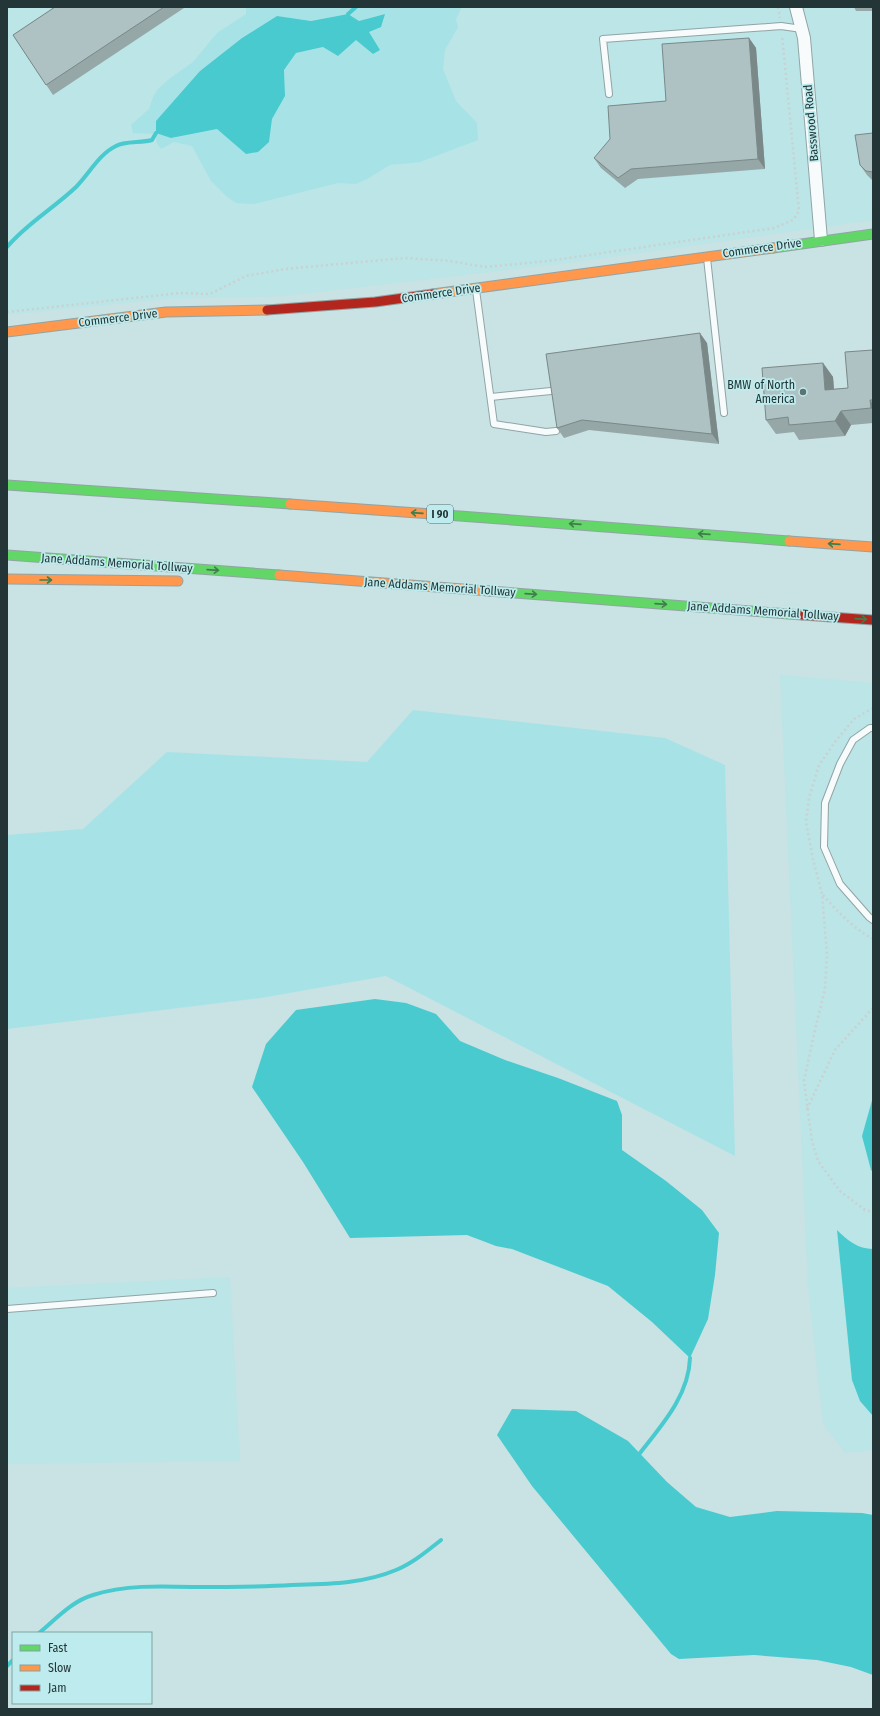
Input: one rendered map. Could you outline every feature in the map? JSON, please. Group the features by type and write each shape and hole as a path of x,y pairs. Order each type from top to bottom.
{"main road":[{"name":"Commerce Drive","path":"7,332 166,312 277,310 352,304 476,289 873,234"},
{"name":"I 90","path":"7,486 386,510 873,547"},
{"name":"Jane Addams Memorial Tollway","path":"7,555 873,620"},
{"path":"7,579 184,581"},
{"path":"232,581 367,582"}],"street":[{"name":"Basswood Road","path":"796,7 804,38 821,240"}],"lane":[{"path":"609,94 603,38 781,26 802,29"},
{"path":"707,256 724,413"},
{"path":"476,289 494,424 546,432 556,431"},
{"path":"491,397 551,391"},
{"path":"873,728 870,728 853,740 840,764 824,803 824,847 840,884 873,920"},
{"path":"7,1309 213,1293"}],"path":[{"path":"7,312 180,293 210,294 246,276 285,269 405,258 450,261 485,267 548,261 774,228 793,220 799,211 784,48 778,7"},
{"path":"873,708 854,719 835,742 819,765 809,798 806,822 822,894 827,954 826,989 816,1025 804,1081 812,1141 818,1161 840,1191 865,1210 873,1212"},
{"path":"822,894 840,914 873,939"},
{"path":"807,1109 835,1050 873,1008"}],"shaded area":[{"path":"7,7 873,7 873,220 576,262 285,296 166,299 7,315"},
{"path":"246,7 462,7 456,19 458,27 445,50 443,69 456,101 477,123 478,140 420,162 390,165 356,184 338,183 254,204 236,203 226,196 211,181 192,146 174,142 161,149 157,144 155,134 133,133 131,125 149,109 153,97 158,89 193,62 217,33 246,14","holes":["348,14 359,21 384,14 369,32 356,40 296,53 284,70 285,96 272,119 269,142 246,154 217,129 171,138 200,71 242,38 277,16 311,21"]},
{"path":"780,675 873,683 873,1450 845,1453 823,1424 808,1287"},
{"path":"413,710 665,738 725,765 735,1156 386,976 261,998 7,1029 7,835 83,829 167,752 367,762"},
{"path":"230,1277 240,1461 7,1464 7,1288"}],"water":[{"path":"348,14 359,21 385,14 381,27 369,32 380,50 373,54 356,40 338,56 323,47 296,53 284,70 285,96 272,119 269,142 258,152 246,154 217,129 171,138 156,133 156,121 200,71 242,38 277,16 311,21"},
{"path":"375,999 406,1003 436,1014 460,1041 505,1060 558,1078 617,1101 622,1115 622,1150 666,1181 702,1210 719,1233 715,1275 708,1319 690,1358 652,1322 608,1286 512,1249 496,1246 467,1235 350,1238 303,1162 252,1087 266,1044 296,1010"},
{"path":"873,1097 873,1172 871,1170 862,1136"},
{"path":"837,1230 858,1246 873,1249 873,1416 860,1401 852,1380"},
{"path":"512,1409 576,1411 628,1441 667,1482 696,1507 730,1517 777,1511 862,1513 873,1515 873,1675 851,1667 817,1660 754,1655 679,1659 671,1654 532,1486 497,1435"}],"building":[{"path":"55,7 164,7 46,85 13,35"},
{"path":"749,38 758,159 631,169 618,178 594,158 610,139 608,106 666,101 662,44"},
{"path":"873,133 873,172 866,171 860,165 855,135"},
{"path":"700,333 712,434 582,420 557,428 546,354"},
{"name":"BMW of North America","path":"873,350 873,400 870,400 871,408 841,411 835,421 789,425 788,417 766,420 762,368 823,363 825,390 848,388 845,352"}],"waterway":[{"path":"348,14 356,7"},
{"path":"7,247 31,223 76,187 104,154 119,144 152,140 156,133"},
{"path":"640,1453 673,1409 680,1397 685,1385 690,1358"},
{"path":"40,1632 64,1611 85,1598 117,1589 167,1586 217,1587 332,1584 358,1581 396,1570 408,1564 441,1540"},
{"path":"7,1666 12,1661"}],"traffic: fast":[{"path":"773,248 873,234"},
{"path":"7,485 290,504"},
{"path":"446,515 789,541"},
{"path":"7,555 279,575"},
{"path":"489,591 802,615"}],"traffic: slow":[{"path":"433,294 773,248"},
{"path":"7,332 166,312 267,310"},
{"path":"290,504 446,515"},
{"path":"789,541 873,547"},
{"path":"279,575 489,591"},
{"path":"7,579 178,581"}],"traffic: jam":[{"path":"267,310 375,302 433,294"},
{"path":"802,615 873,620"}],"place":[{"name":"BMW of North America","path":"803,392"}]}
